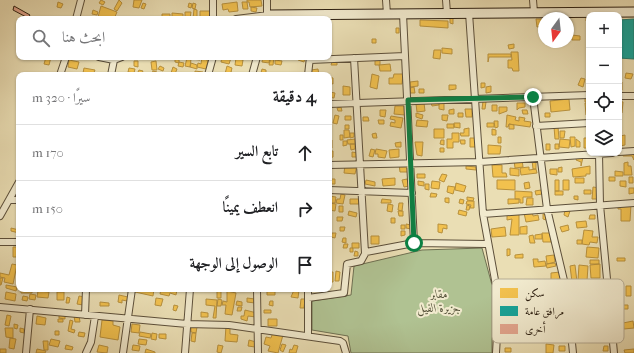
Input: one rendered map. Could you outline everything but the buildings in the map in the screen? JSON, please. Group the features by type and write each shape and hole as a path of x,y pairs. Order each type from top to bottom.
{"street":[{"path":"77,16 81,0"},
{"path":"213,0 214,16"},
{"path":"267,0 267,16"},
{"path":"386,0 387,14"},
{"path":"446,0 447,13"},
{"path":"534,0 534,12"},
{"path":"332,16 534,12 586,14"},
{"path":"622,13 634,12"},
{"path":"469,13 483,214 496,279"},
{"path":"403,14 414,243"},
{"path":"332,58 405,56"},
{"path":"308,298 344,293 347,264 361,260 365,253 360,190 354,58"},
{"path":"61,72 65,60"},
{"path":"112,72 114,60"},
{"path":"209,72 211,60"},
{"path":"253,72 256,60"},
{"path":"308,72 310,60"},
{"path":"332,104 586,95"},
{"path":"622,96 634,96"},
{"path":"533,97 547,209 564,279"},
{"path":"536,126 586,124"},
{"path":"622,152 634,151"},
{"path":"332,165 411,162 480,162 586,155"},
{"path":"599,156 600,205 607,279"},
{"path":"0,216 16,188"},
{"path":"332,190 412,193"},
{"path":"10,200 16,200"},
{"path":"483,214 634,203"},
{"path":"0,242 16,242"},
{"path":"365,253 414,243 488,244"},
{"path":"85,315 86,292"},
{"path":"123,353 132,292"},
{"path":"184,353 190,292"},
{"path":"257,292 258,353"},
{"path":"308,292 308,336"},
{"path":"0,307 187,324 229,325 258,331 340,341 344,343 346,353"},
{"path":"26,353 30,309"},
{"path":"86,353 90,342 95,316"},
{"path":"496,353 497,343"},
{"path":"572,343 573,353"},
{"path":"613,343 614,353"}],"green space":[{"name":"مقابر جزيرة الفيل","path":"482,248 492,285 492,353 351,353 348,336 312,330 312,301 351,295 354,266 422,250"}],"route":[{"path":"414,243 408,100 533,97"}]}
